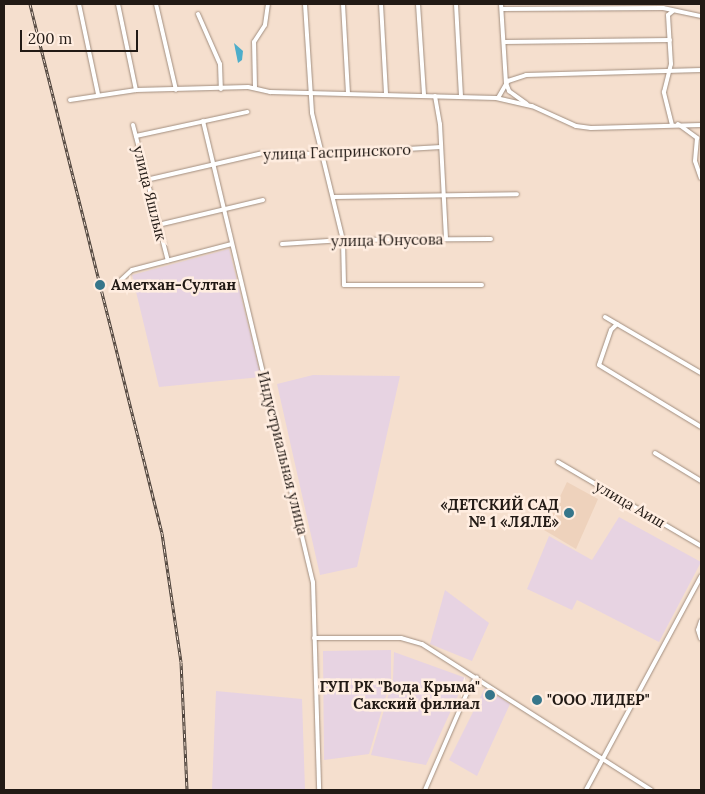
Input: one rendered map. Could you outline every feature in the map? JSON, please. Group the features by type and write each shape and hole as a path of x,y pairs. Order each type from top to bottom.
{"street":[{"path":"79,4 98,94"},
{"path":"118,4 136,90"},
{"path":"156,4 176,90"},
{"path":"255,88 254,42 265,25 268,4"},
{"path":"305,4 310,93 314,121 343,240 344,285 482,285"},
{"path":"343,4 348,94"},
{"path":"381,4 386,94"},
{"path":"418,4 424,95"},
{"path":"456,4 461,96"},
{"path":"501,4 506,84 509,91 528,105"},
{"path":"502,9 673,10 701,16"},
{"path":"672,125 664,92 670,70 668,15 673,10"},
{"path":"198,14 220,64 221,89"},
{"path":"504,42 670,40"},
{"path":"498,98 506,84 526,74 625,74 670,70 701,70"},
{"path":"70,100 98,94 136,90 255,88 310,93 461,96 498,98 528,105 582,128 678,124 701,125"},
{"path":"435,96 441,147 446,239"},
{"path":"136,136 247,112"},
{"name":"Индустриальная улица","path":"203,121 306,546 313,582 319,790"},
{"path":"678,124 699,137 695,161 701,178"},
{"name":"улица Яшлык","path":"133,125 168,261"},
{"name":"улица Гаспринского","path":"146,180 263,153 323,154 441,147"},
{"path":"334,197 444,193 517,194"},
{"path":"158,225 263,200"},
{"name":"улица Юнусова","path":"282,244 343,240 491,239"},
{"path":"120,280 132,270 232,244"},
{"path":"605,317 701,373"},
{"path":"617,324 611,330 599,365 701,427"},
{"path":"655,453 701,481"},
{"name":"улица Аиш","path":"558,462 701,546"},
{"path":"586,790 701,576"},
{"path":"701,621 698,630 701,639"},
{"path":"314,638 401,638 422,644 477,677 652,790"},
{"path":"424,790 477,677"}],"shaded area":[{"path":"229,249 261,377 159,387 132,275"},
{"path":"313,375 400,376 357,567 320,575 277,384"},
{"path":"567,482 598,499 576,549 544,530"},
{"path":"619,517 701,562 659,642 577,600 572,610 527,589 549,536 592,560"},
{"path":"445,590 489,623 472,661 430,644"},
{"path":"391,650 391,679 369,754 324,760 323,651"},
{"path":"394,652 466,678 426,765 371,755 393,679"},
{"path":"485,688 510,704 477,776 449,760"},
{"path":"216,691 302,699 305,790 212,790"}],"water":[{"path":"234,43 243,51 242,60 238,63"}],"railway":[{"path":"30,4 162,533 181,662 187,790"}],"place":[{"name":"Аметхан-Султан","path":"100,285"},
{"name":"«ДЕТСКИЙ САД № 1 «ЛЯЛЕ»","path":"569,513"},
{"name":"ГУП РК \"Вода Крыма\" Сакский филиал","path":"490,695"},
{"name":"\"ООО ЛИДЕР\"","path":"537,700"}]}
